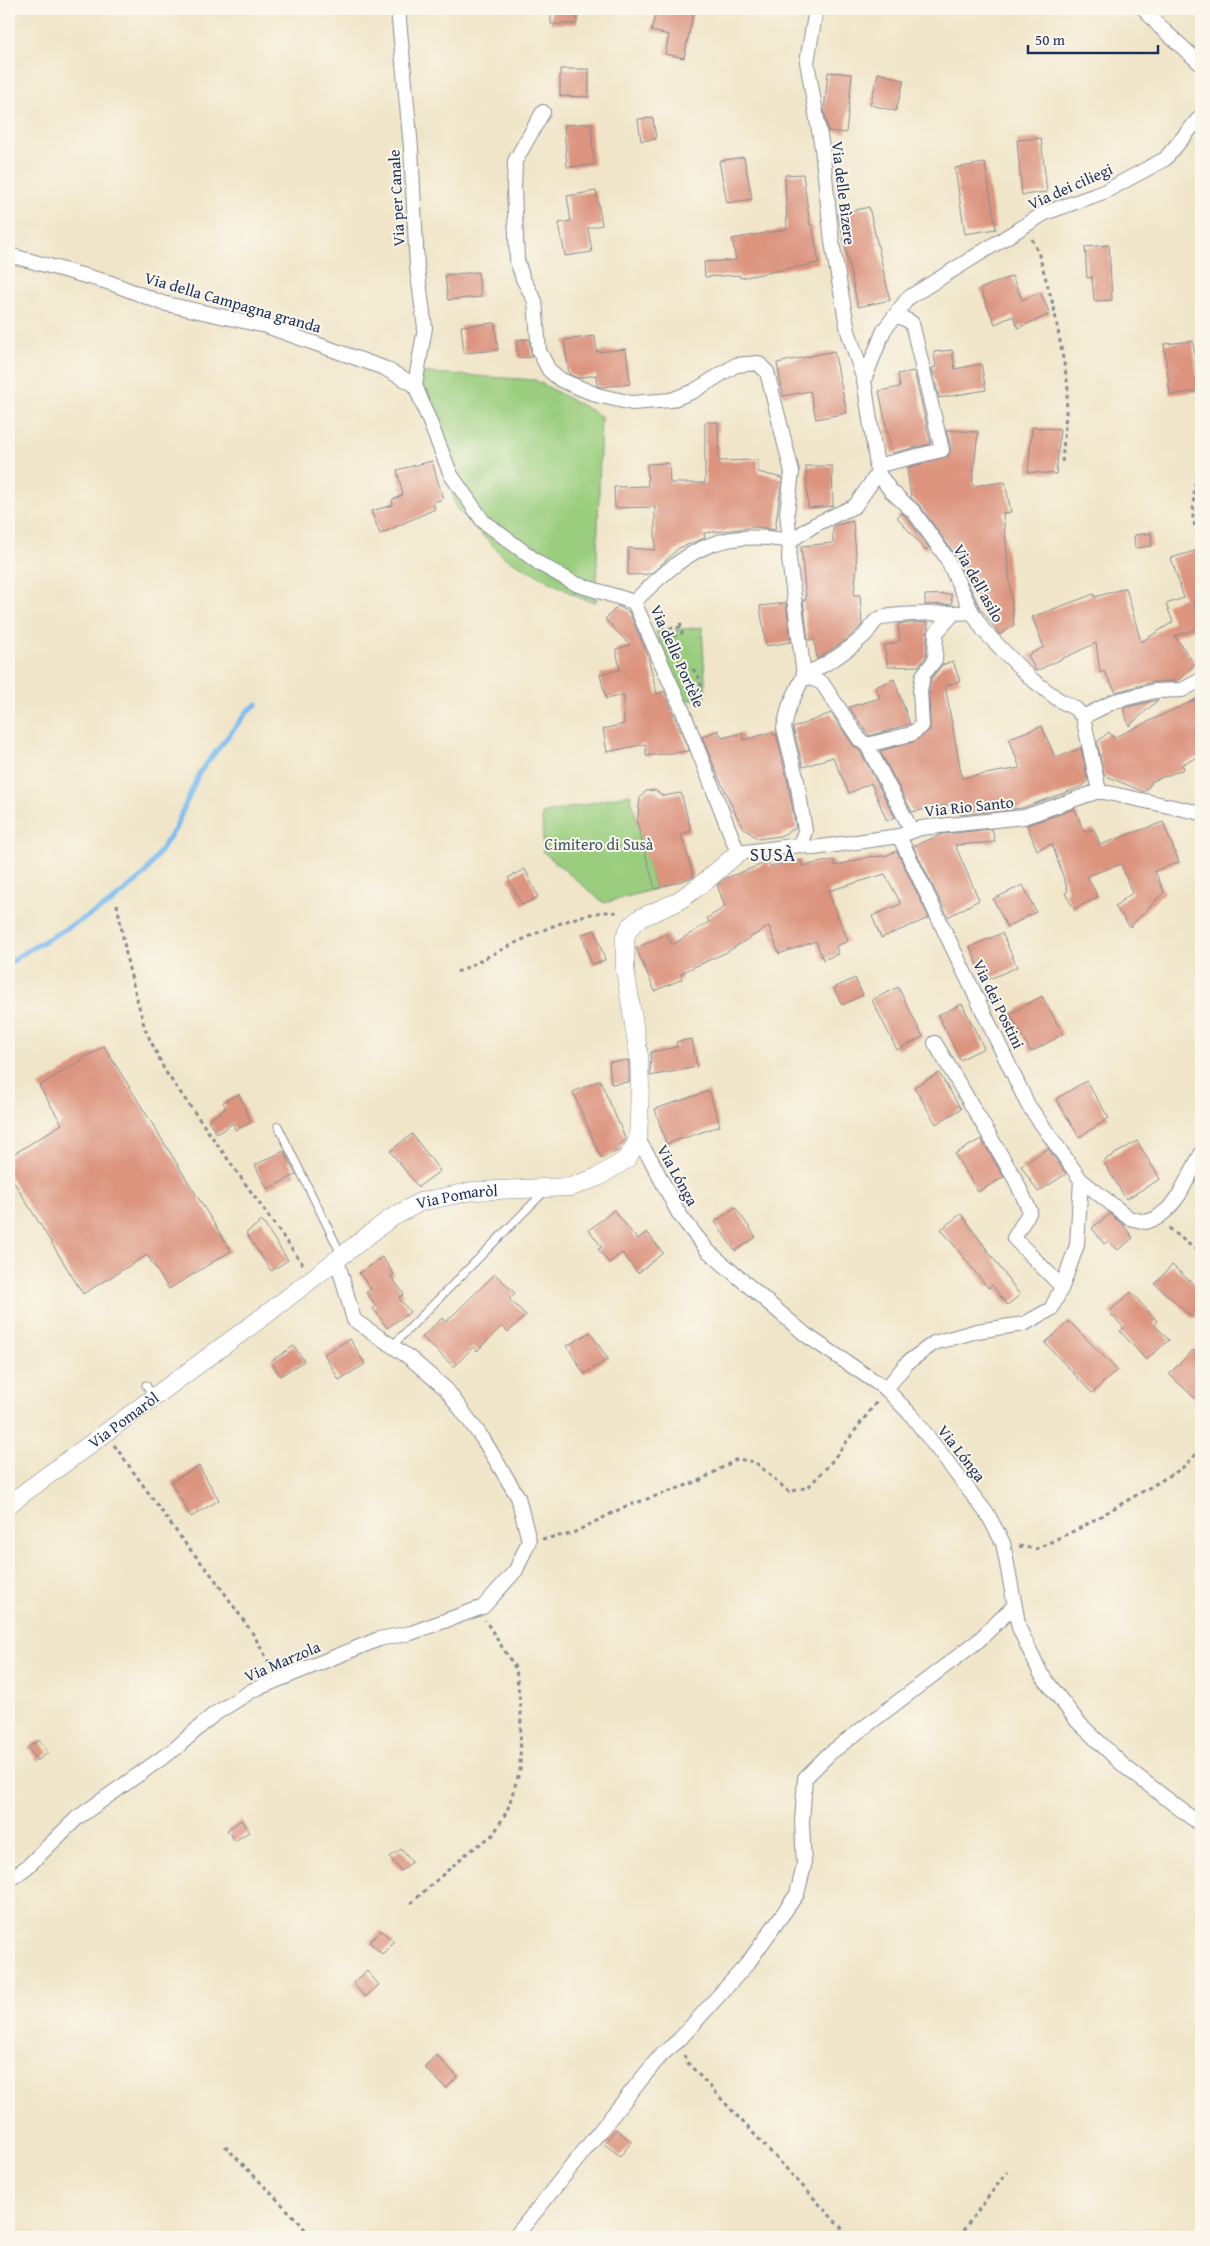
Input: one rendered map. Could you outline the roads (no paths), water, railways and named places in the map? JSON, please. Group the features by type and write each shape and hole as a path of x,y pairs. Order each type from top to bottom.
{"street":[{"name":"Via per Canale","path":"398,9 411,148 417,267 425,328 415,385"},
{"name":"Via delle Bìzere","path":"816,9 807,62 822,148 832,242 848,331 864,380"},
{"path":"1144,9 1160,27 1201,64"},
{"path":"543,112 515,161 514,188 517,260 523,279 535,301 539,351 549,370 561,380 596,395 632,403 671,400 694,391 736,365 758,363 767,372 792,472 787,513 790,541 789,559 804,675 789,707 784,728 797,781 805,831 800,845"},
{"name":"Via dei ciliegi","path":"877,470 864,380 884,330 908,298 1045,213 1104,192 1165,159 1201,116"},
{"name":"Via della Campagna granda","path":"9,255 110,282 162,303 266,326 384,368 415,385"},
{"path":"634,602 684,556 708,545 728,540 777,539 790,541 816,524 855,506 877,470 942,450 912,323 896,314"},
{"name":"Via delle Portèle","path":"415,385 451,474 484,522 540,564 576,584 634,602 698,749 738,853"},
{"name":"Via dell'asilo","path":"877,470 891,491 914,512 946,557 972,612 984,631 1030,678 1059,700 1076,709 1083,717"},
{"path":"804,675 826,664 865,635 878,619 901,614 952,615 972,612"},
{"path":"866,745 911,734 922,726 920,691 923,675 935,660 936,632 952,615"},
{"name":"Via dei Postini","path":"804,675 822,683 860,740 866,745 1028,1105 1081,1180 1128,1218 1146,1222 1158,1218 1168,1209 1179,1195 1201,1154"},
{"path":"1201,680 1182,690 1155,691 1115,701 1083,717 1099,791 1201,813"},
{"name":"Via Rio Santo","path":"738,853 800,845 814,848 1024,817 1099,791"},
{"path":"638,1140 639,1056 623,952 630,926 640,918 677,902 702,884 738,853"},
{"path":"935,1043 1015,1179 1030,1211 1014,1238 1062,1287"},
{"name":"Via Pomaròl","path":"9,1504 103,1434 150,1391 313,1279 388,1220 420,1202 473,1191 571,1187 598,1177 627,1159 638,1140"},
{"name":"Via Lónga","path":"638,1140 651,1160 679,1214 708,1251 806,1335 886,1389 912,1416 988,1515 1003,1543 1019,1628 1041,1674 1078,1722 1124,1766 1201,1825"},
{"path":"886,1389 907,1363 934,1343 977,1331 1024,1324 1051,1309 1062,1287 1077,1246 1081,1180"},
{"path":"340,1258 354,1320 392,1346"},
{"name":"Via Marzola","path":"9,1880 27,1867 77,1818 176,1748 213,1715 253,1690 379,1639 411,1633 483,1607 516,1570 529,1541 518,1497 483,1439 446,1389 392,1346"},
{"path":"515,2237 660,2056 679,2040 748,1963 797,1894 804,1866 802,1822 805,1778 828,1754 978,1641 1016,1605"}],"lane":[{"path":"278,1126 340,1258"},
{"path":"392,1346 548,1188"}],"waterway":[{"path":"9,964 20,955 109,904 144,875 175,829 199,773 248,711 257,704"}],"district":[{"name":"SUSÀ","path":"773,854"}],"park label":[{"name":"Cimitero di Susà","path":"599,844"}]}
